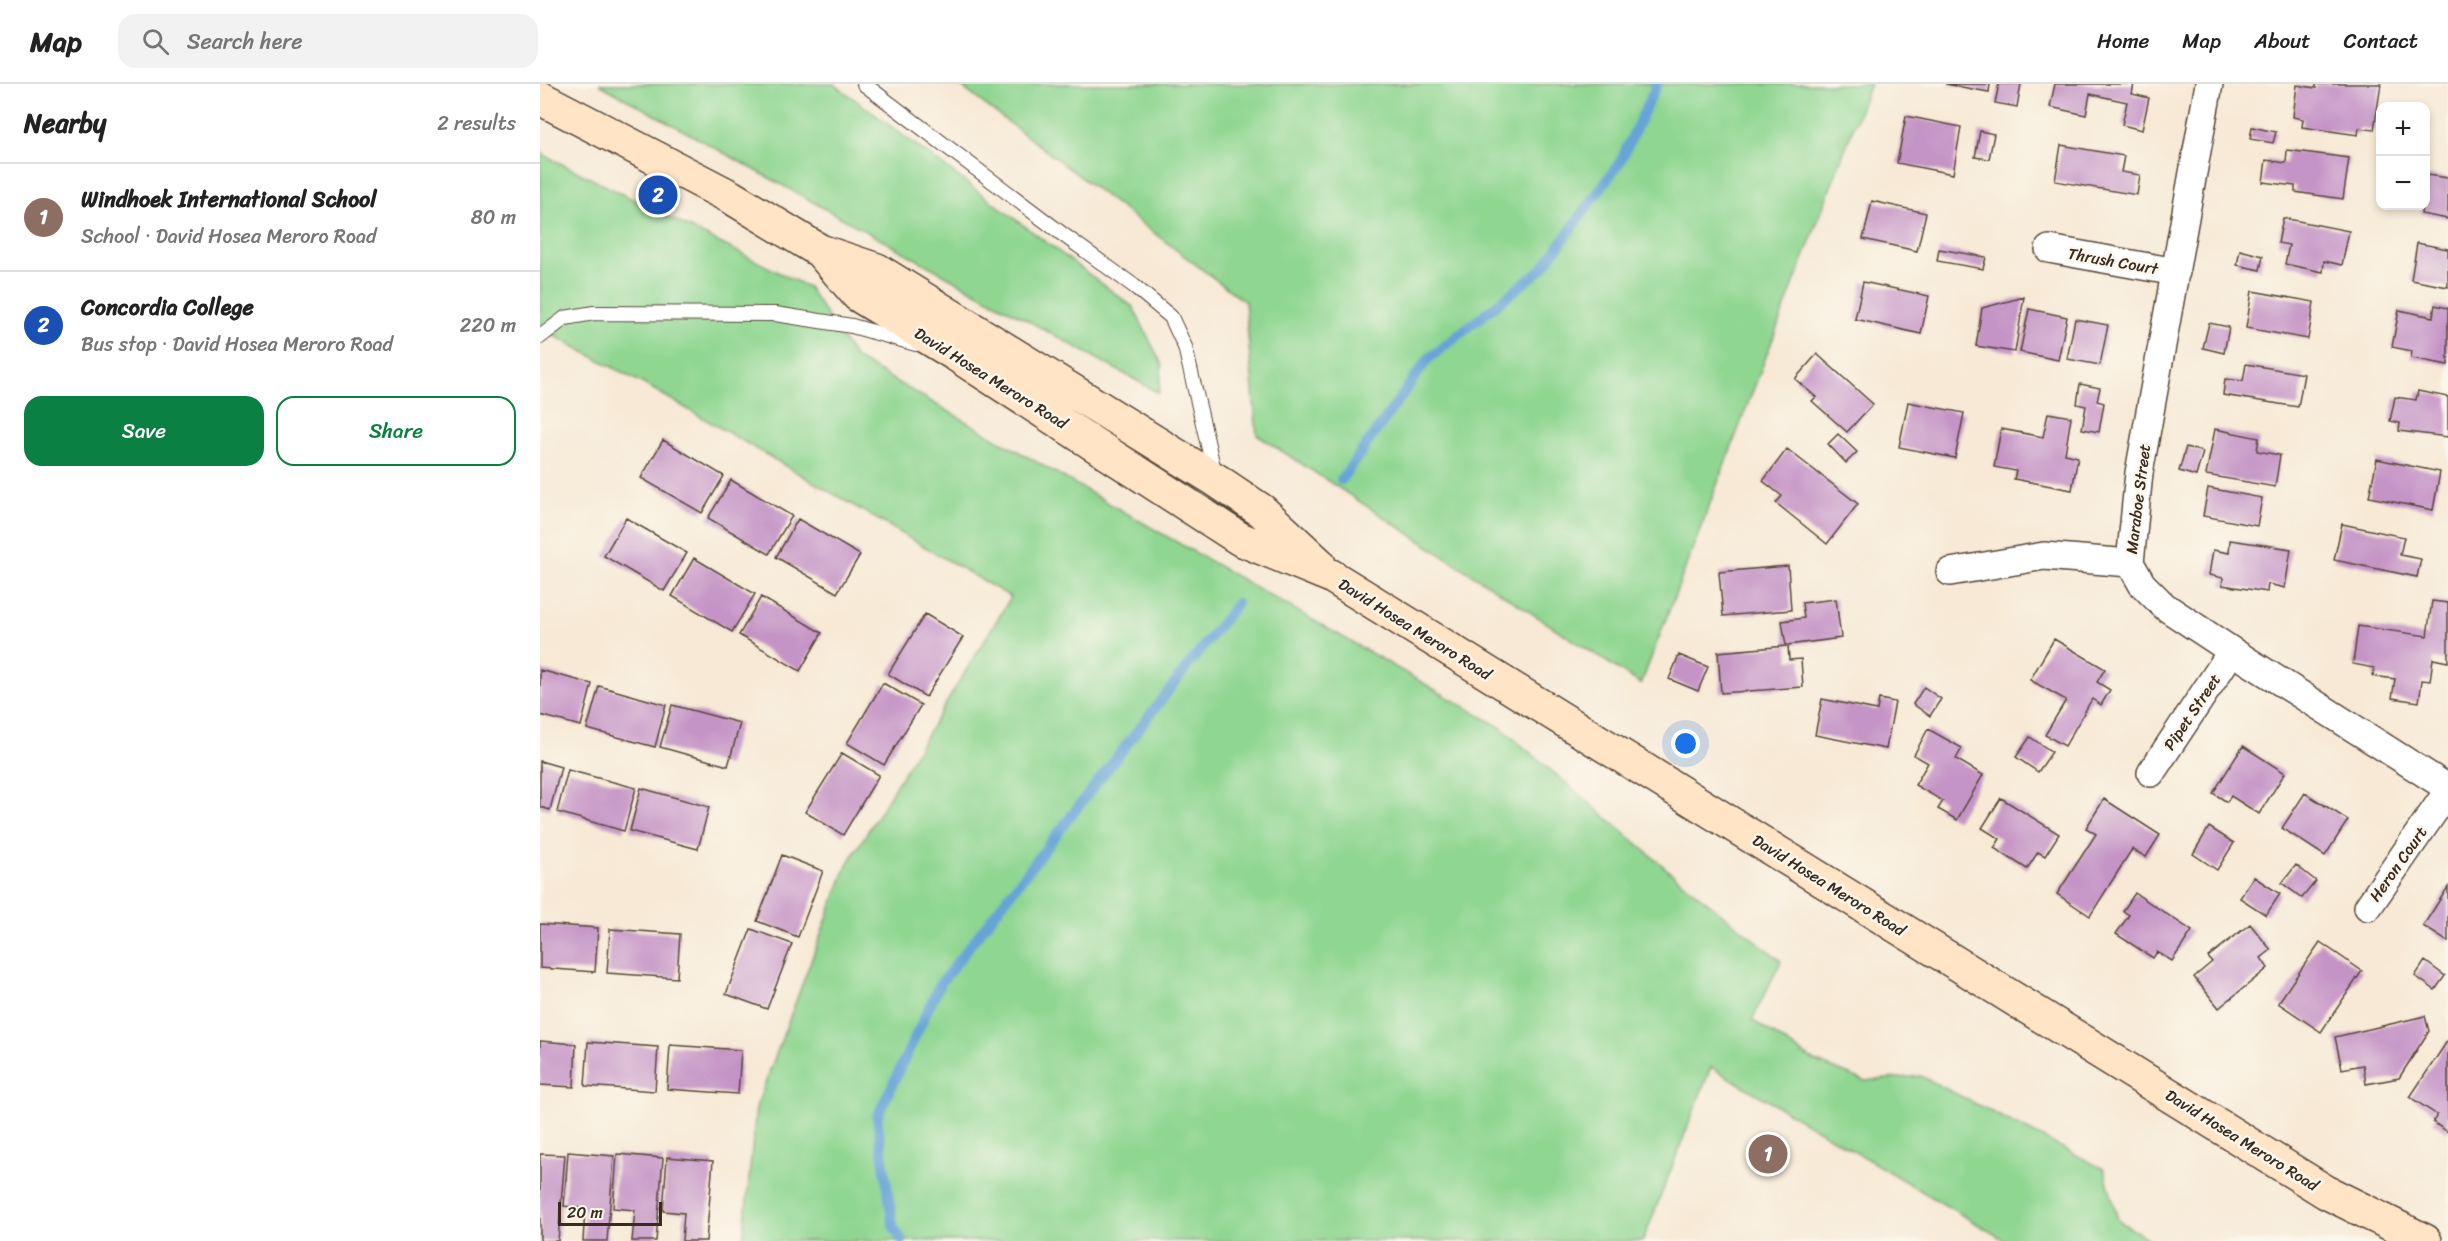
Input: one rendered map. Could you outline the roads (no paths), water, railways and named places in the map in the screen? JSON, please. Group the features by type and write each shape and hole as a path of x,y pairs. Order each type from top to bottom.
{"main road":[{"name":"David Hosea Meroro Road","path":"540,98 731,197 820,251 877,270 1216,480 1262,511 1331,576"},
{"name":"David Hosea Meroro Road","path":"820,251 858,295 955,354 1240,539 1331,576 2326,1192 2425,1241"},
{"name":"David Hosea Meroro Road","path":"2326,1192 2374,1241"}],"street":[{"name":"Maraboe Street","path":"2209,84 2139,473 2130,563 2142,584 2164,606 2448,789"},
{"name":"Thrush Court","path":"2049,249 2176,272"},
{"path":"1950,572 2044,556 2130,563"},
{"name":"Pipet Street","path":"2151,773 2232,651"},
{"name":"Heron Court","path":"2368,907 2448,789"}],"lane":[{"path":"864,84 1172,317 1185,347 1216,480"},
{"path":"540,337 565,318 594,314 775,314 852,326 955,354"}],"waterway":[{"path":"1341,480 1428,359 1542,269 1620,162 1657,84"},
{"path":"902,1241 893,1226 877,1117 940,984 1237,603"}],"place":[{"name":"Concordia College","path":"658,195"},
{"name":"Windhoek International School","path":"1768,1154"}]}
